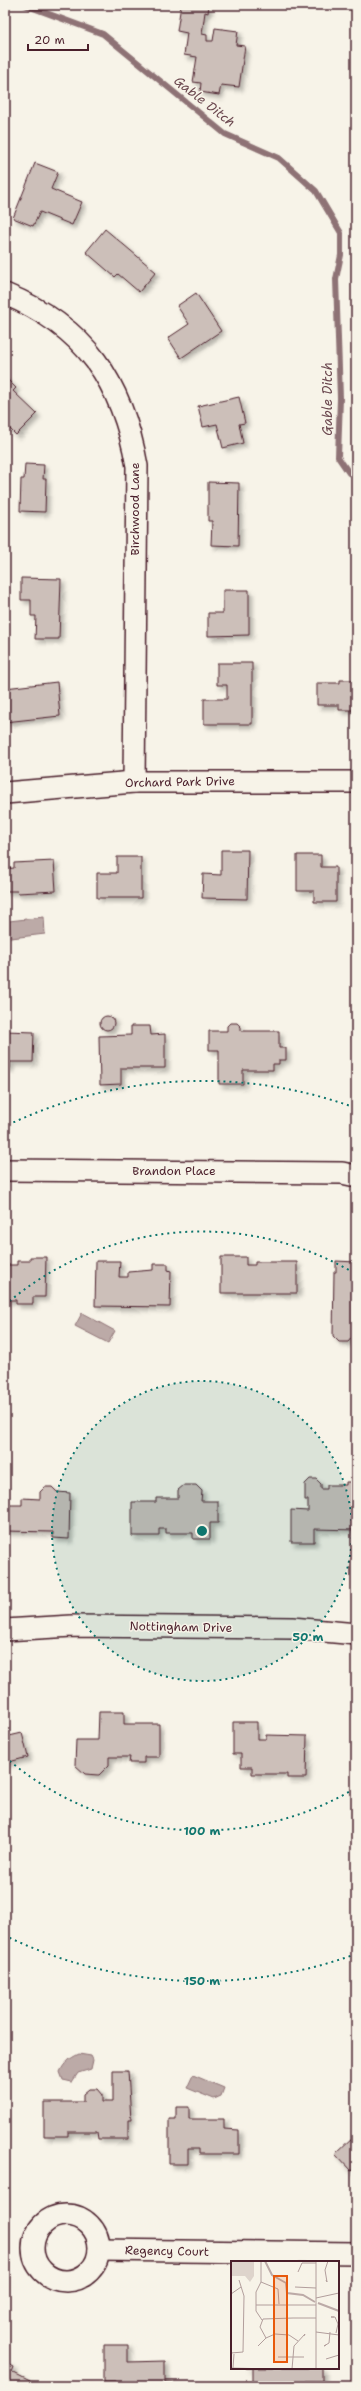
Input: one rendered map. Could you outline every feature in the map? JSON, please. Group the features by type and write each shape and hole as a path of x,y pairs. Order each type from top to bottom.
{"street":[{"name":"Birchwood Lane","path":"5,294 23,301 53,319 91,354 111,383 131,432 136,466 134,782"},
{"name":"Orchard Park Drive","path":"5,793 134,782 356,782"},
{"name":"Brandon Place","path":"5,1170 351,1172"},
{"name":"Nottingham Drive","path":"5,1630 72,1626 292,1628 356,1634"},
{"name":"Regency Court","path":"99,2250 356,2253"}],"shaded area":[{"path":"44,917 45,934 11,938 9,921"},
{"path":"82,1313 115,1331 108,1343 75,1326"},
{"path":"79,2054 91,2056 93,2060 91,2069 78,2073 72,2082 63,2080 60,2072 63,2066"},
{"path":"193,2075 224,2088 221,2096 214,2099 187,2088"}],"building":[{"path":"181,5 209,5 208,13 205,12 202,34 207,35 207,41 213,41 215,28 238,31 236,45 245,46 239,87 221,85 219,95 200,92 201,83 193,82 197,57 184,55 187,33 177,31"},
{"path":"35,163 58,172 51,189 82,202 72,225 40,212 33,226 13,218"},
{"path":"105,229 156,272 139,292 118,274 115,277 86,252"},
{"path":"196,293 221,331 181,358 168,338 189,324 177,306"},
{"path":"5,377 16,388 13,391 37,414 16,435 8,427 5,430"},
{"path":"239,397 245,423 239,424 243,443 223,448 217,424 203,427 198,406"},
{"path":"25,464 44,465 43,479 46,479 45,512 20,511 21,479 24,479"},
{"path":"208,482 239,483 238,546 211,545 212,521 208,521"},
{"path":"21,578 61,579 59,639 35,639 36,616 31,616 31,600 21,600"},
{"path":"223,590 249,590 249,635 208,636 208,613 223,613"},
{"path":"217,663 252,663 252,724 204,724 204,699 227,699 227,685 217,685"},
{"path":"340,680 356,680 356,710 339,710 339,705 317,705 317,683 340,683"},
{"path":"57,682 60,716 5,722 5,688"},
{"path":"221,850 248,850 247,899 202,898 203,874 221,875"},
{"path":"297,855 321,855 321,867 336,867 336,902 314,902 314,891 297,891"},
{"path":"117,857 141,857 141,898 97,898 97,873 117,873"},
{"path":"54,861 56,891 18,893 17,891 5,891 5,869 14,868 14,863"},
{"path":"104,1016 110,1016 114,1020 114,1026 110,1030 104,1030 100,1026 100,1020"},
{"path":"230,1023 237,1023 241,1027 241,1031 279,1031 279,1048 286,1048 286,1060 279,1060 279,1064 273,1064 273,1070 243,1070 243,1084 219,1084 219,1050 209,1050 209,1031 227,1031 227,1026"},
{"path":"131,1026 150,1026 151,1035 165,1034 165,1068 121,1068 121,1084 100,1085 99,1036 131,1035"},
{"path":"5,1031 34,1032 33,1062 10,1062 10,1068 5,1068"},
{"path":"352,1036 356,1036 356,1082 355,1082"},
{"path":"30,1257 46,1257 45,1297 33,1297 33,1304 16,1304 16,1300 5,1300 5,1265 17,1265 17,1261 30,1261"},
{"path":"221,1257 246,1257 246,1265 255,1265 255,1262 297,1262 297,1293 221,1293"},
{"path":"96,1261 120,1261 119,1277 128,1277 128,1272 153,1270 153,1264 168,1264 168,1270 171,1271 170,1307 95,1306"},
{"path":"336,1261 356,1262 356,1322 354,1322 354,1335 348,1342 339,1342 333,1336 334,1272 336,1272"},
{"path":"310,1479 316,1479 321,1484 321,1489 327,1489 327,1485 346,1485 346,1482 356,1482 356,1530 314,1529 314,1542 291,1542 291,1510 308,1511 308,1500 305,1500 305,1484"},
{"path":"184,1485 196,1485 202,1491 201,1501 218,1501 218,1523 210,1523 210,1539 193,1539 193,1533 166,1533 166,1529 159,1529 159,1536 132,1536 132,1502 156,1502 156,1498 178,1498 178,1490"},
{"path":"45,1487 52,1487 57,1492 70,1493 69,1539 53,1538 53,1532 5,1531 5,1505 22,1505 22,1498 40,1499 40,1492"},
{"path":"99,1712 124,1712 124,1724 159,1724 159,1757 144,1757 144,1763 129,1763 130,1757 109,1757 109,1765 99,1775 85,1774 75,1765 76,1740 98,1740"},
{"path":"233,1722 257,1722 257,1739 266,1739 266,1735 307,1736 306,1778 287,1778 287,1774 252,1774 252,1767 241,1767 241,1754 233,1754"},
{"path":"22,1733 28,1757 5,1763 5,1737"},
{"path":"113,2071 128,2071 131,2120 128,2120 128,2139 98,2139 97,2132 68,2132 68,2136 44,2136 44,2102 83,2102 83,2094 89,2089 97,2089 102,2095 102,2102 113,2102"},
{"path":"176,2107 189,2107 189,2119 224,2119 224,2129 239,2130 239,2154 199,2154 199,2149 188,2149 188,2164 169,2164 169,2119 176,2119"},
{"path":"356,2134 356,2166 351,2171 335,2154"},
{"path":"104,2345 128,2345 128,2362 165,2361 165,2383 195,2383 195,2386 116,2386 116,2381 104,2381"},
{"path":"5,2362 14,2367 12,2372 30,2381 28,2386 5,2386"},
{"path":"253,2369 322,2369 322,2381 305,2381 305,2386 253,2384"}],"waterway":[{"name":"Gable Ditch","path":"25,5 103,34 225,134 279,158 316,191 341,233 341,255 336,279 340,398 338,457 349,473 356,475"}]}
